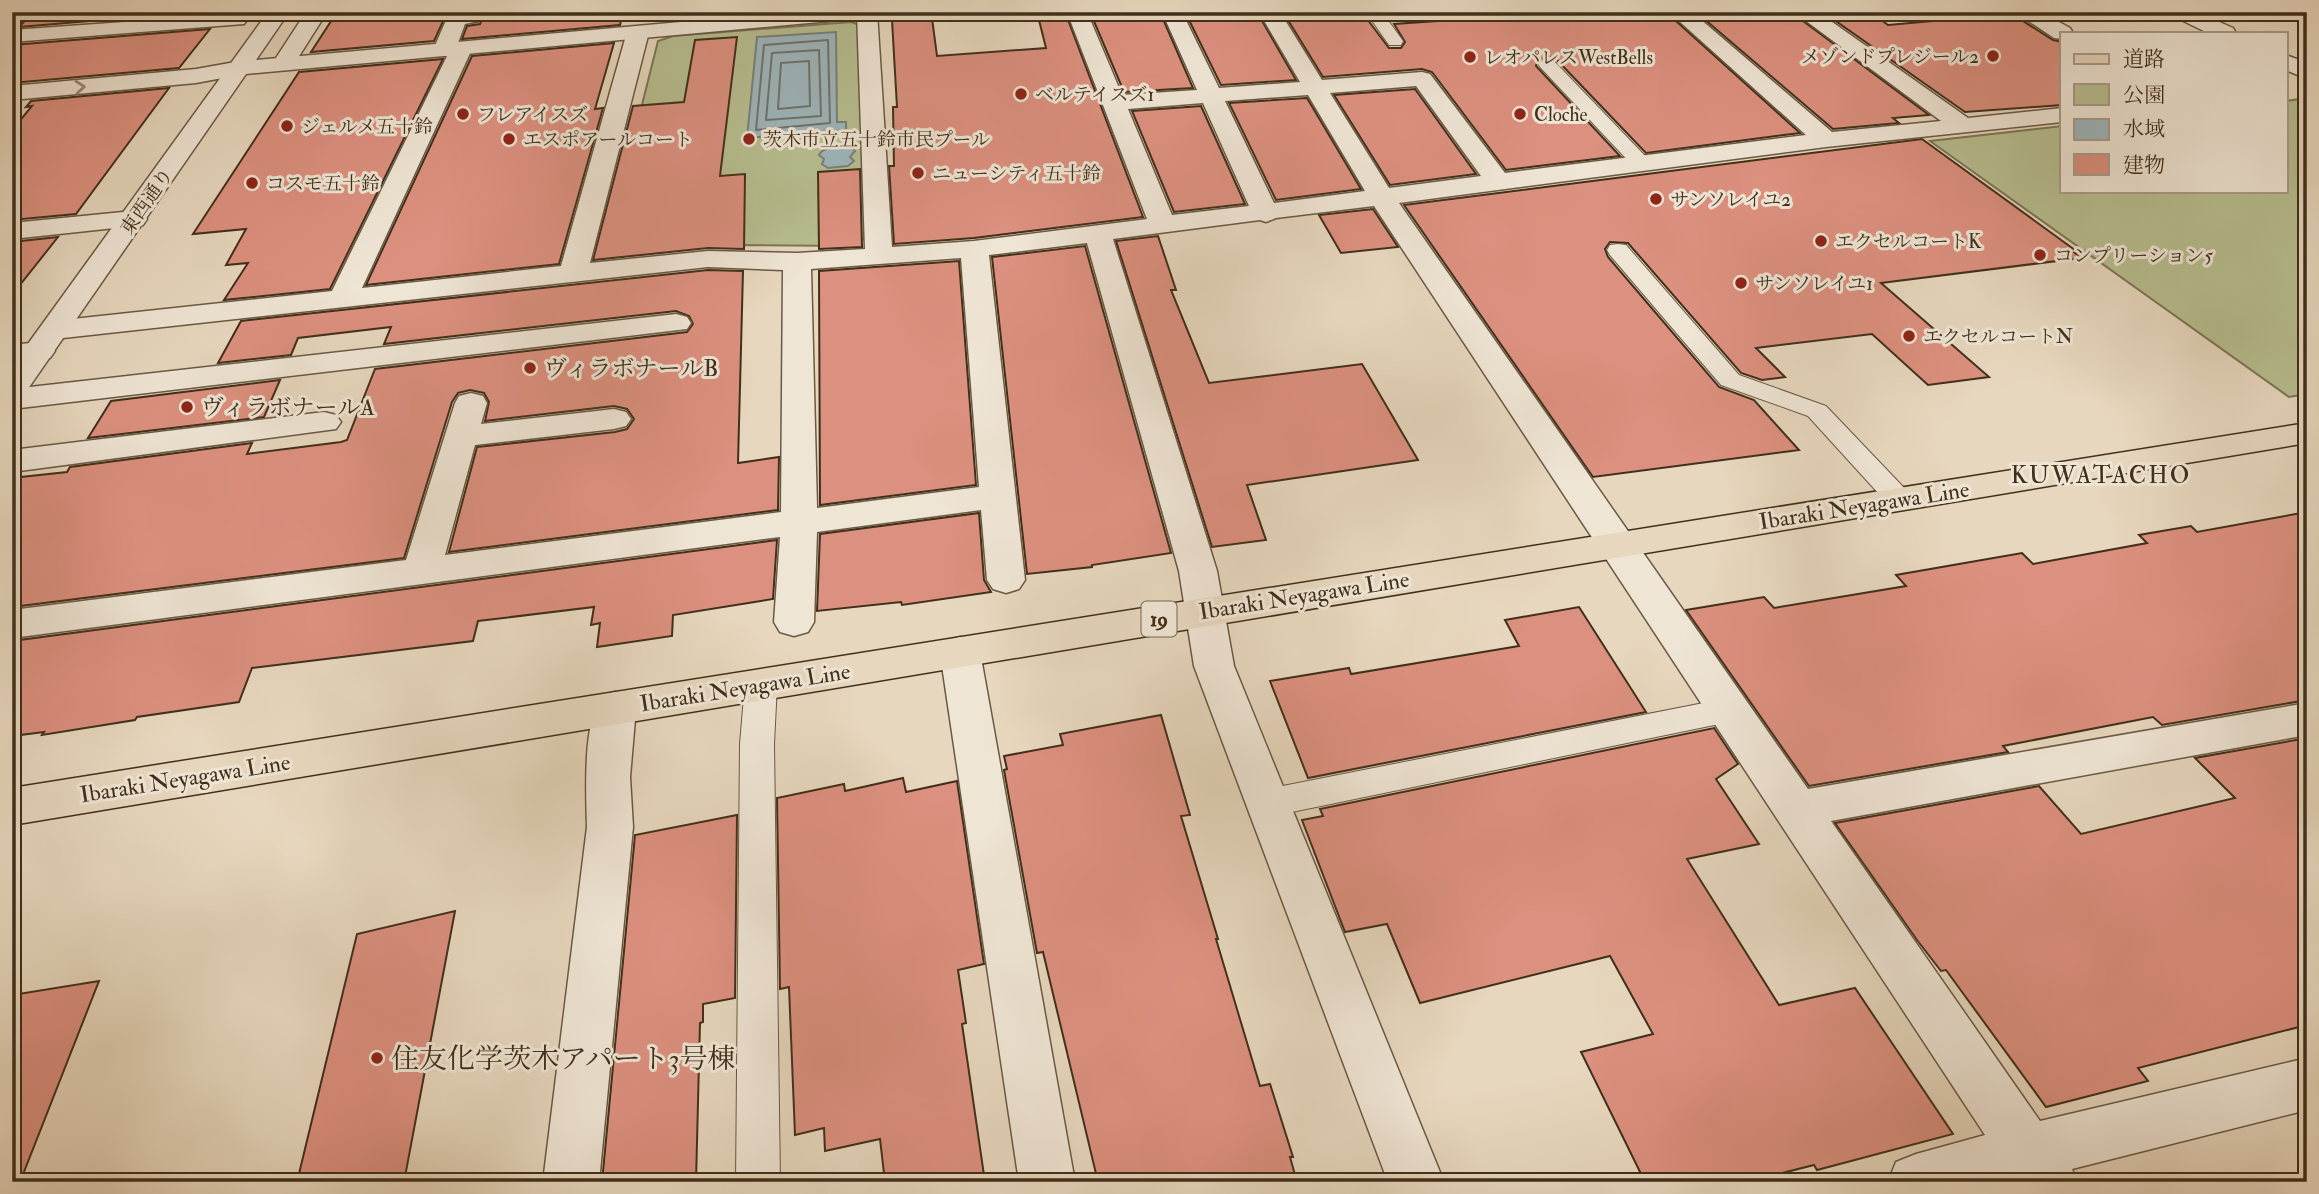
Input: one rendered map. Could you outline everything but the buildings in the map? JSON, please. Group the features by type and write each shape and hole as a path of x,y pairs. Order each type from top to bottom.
{"main road":[{"name":"Ibaraki Neyagawa Line","path":"12,807 2307,433"}],"street":[{"path":"12,23 24,12"},
{"name":"東西通り","path":"12,389 35,345 133,219 279,12"},
{"path":"283,64 317,12"},
{"path":"342,300 452,50 457,18 472,17 474,12"},
{"path":"12,93 196,76 241,68 638,32 711,19 865,12 879,257"},
{"path":"1077,12 1163,226"},
{"path":"1172,12 1266,214"},
{"path":"1269,12 1381,196 2038,1167"},
{"path":"1679,12 1826,140"},
{"path":"1804,12 1962,125"},
{"path":"2025,12 2060,32"},
{"path":"2180,12 2223,32"},
{"path":"196,76 240,16"},
{"path":"12,36 240,16"},
{"path":"573,273 638,32"},
{"path":"1113,103 1422,79 1498,181"},
{"path":"35,345 342,300 573,273 708,259 797,262 974,249 1266,214 1381,196 1826,140 2060,115"},
{"path":"12,230 133,219"},
{"path":"1098,234 1198,571 1214,666 1416,1182"},
{"path":"974,249 1006,580"},
{"path":"794,622 799,521 797,262"},
{"path":"12,399 676,323"},
{"path":"422,570 471,403"},
{"path":"459,437 614,419"},
{"path":"12,461 324,422"},
{"path":"12,624 999,496"},
{"path":"960,652 1047,1182"},
{"path":"570,1182 610,827 608,777 615,708"},
{"path":"1797,809 2307,719"},
{"path":"1916,1182 2038,1167 2307,1084"}],"lane":[{"path":"1374,12 1395,41"},
{"path":"1547,64 1641,163"},
{"path":"1618,250 1730,380 1817,411 1899,499"},
{"path":"758,1182 757,744 761,684"},
{"path":"1267,803 1730,710"}],"green space":[{"name":"茨木市立五十鈴市民プール","path":"851,22 860,25 869,236 852,246 735,245 604,256 658,41 673,36"},
{"path":"2307,98 2307,394 2289,397 1930,141 2060,126 2060,192 2288,192 2288,101"}],"water":[{"path":"836,32 837,122 846,122 846,130 747,138 757,37"},
{"path":"838,144 851,146 855,151 850,157 854,161 848,166 828,168 822,164 824,159 819,155"}],"place":[{"name":"メゾンドプレジール2","path":"1993,56"},
{"name":"レオパレスWestBells","path":"1470,57"},
{"name":"ベルテイスズ1","path":"1021,94"},
{"name":"フレアイスズ","path":"463,114"},
{"name":"Cloche","path":"1520,114"},
{"name":"ジェルメ五十鈴","path":"287,126"},
{"name":"エスポアールコート","path":"509,139"},
{"name":"茨木市立五十鈴市民プール","path":"749,139"},
{"name":"ニューシティ五十鈴","path":"918,173"},
{"name":"コスモ五十鈴","path":"252,183"},
{"name":"サンソレイユ2","path":"1656,199"},
{"name":"エクセルコートK","path":"1821,241"},
{"name":"コンプリーション5","path":"2040,255"},
{"name":"サンソレイユ1","path":"1741,283"},
{"name":"エクセルコートN","path":"1909,336"},
{"name":"ヴィラボナールB","path":"530,368"},
{"name":"ヴィラボナールA","path":"187,407"},
{"name":"住友化学茨木アパート3号棟","path":"377,1058"}],"district":[{"name":"KUWATACHO","path":"2101,475"}]}
